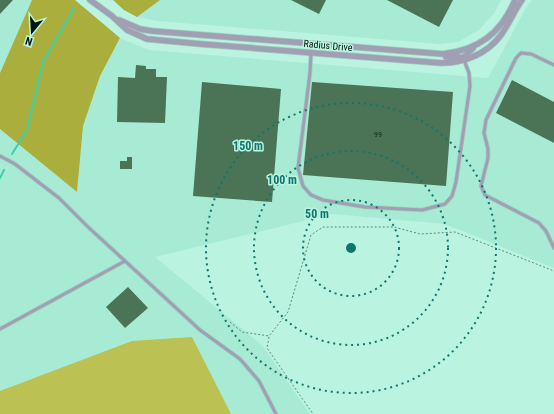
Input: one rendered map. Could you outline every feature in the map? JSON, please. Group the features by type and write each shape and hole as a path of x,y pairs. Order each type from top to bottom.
{"street":[{"name":"Radius Drive","path":"91,0 127,30 147,39 356,57 453,63 480,54 494,44 522,0"},
{"name":"Radius Drive","path":"112,16 129,26 140,30 443,54 455,53 476,46 489,38 498,29 515,0"},
{"path":"220,37 241,42 275,44 280,50"},
{"path":"297,43 299,48 340,52 356,57"},
{"path":"402,51 416,55 433,57 458,57 464,60 468,52 476,46"}],"lane":[{"path":"311,53 310,73 298,168 303,186 311,195 323,200 365,207 422,210 445,204 452,196 456,182 470,86 469,72 464,60"},
{"path":"554,65 531,54 521,53 516,58 486,120 484,133 488,149 488,158 482,186 485,195 539,223 546,231 554,248"},
{"path":"0,156 15,164 59,198 200,330 240,359 259,381 276,414"},
{"path":"0,329 125,261"}],"path":[{"path":"313,414 267,348 269,336 288,312 310,235 323,227 394,227 420,234 455,232 554,271"},
{"path":"230,322 242,332 269,336"}],"shaded area":[{"path":"0,0 32,0 0,73"},
{"path":"32,0 75,0 120,38 100,76 83,126 77,192 0,129 0,73"},
{"path":"113,0 160,0 137,17 124,10"},
{"path":"160,0 501,0 495,12 479,30 458,42 440,44 158,21 137,17"},
{"path":"532,0 554,0 554,268 445,224 332,214 155,257 263,346 310,414 0,414 0,129 77,192 83,126 100,76 120,38 149,50 488,78 527,6"}],"green space":[{"path":"192,337 231,414 0,414 0,391 132,341"}],"building":[{"path":"0,0 13,0 0,14"},
{"path":"291,0 326,0 319,14"},
{"path":"387,0 453,0 439,27"},
{"path":"136,65 146,66 146,69 156,69 156,77 167,77 165,123 117,122 118,77 135,78"},
{"path":"512,80 554,102 554,143 496,113"},
{"path":"202,82 281,89 272,202 193,196"},
{"path":"312,82 453,92 446,186 303,175"},
{"path":"127,157 132,157 132,169 120,169 120,161 127,161"},
{"path":"128,287 148,308 125,328 106,307"}],"waterway":[{"path":"12,154 27,130 43,62 74,8"},
{"path":"0,178 4,170"}]}
